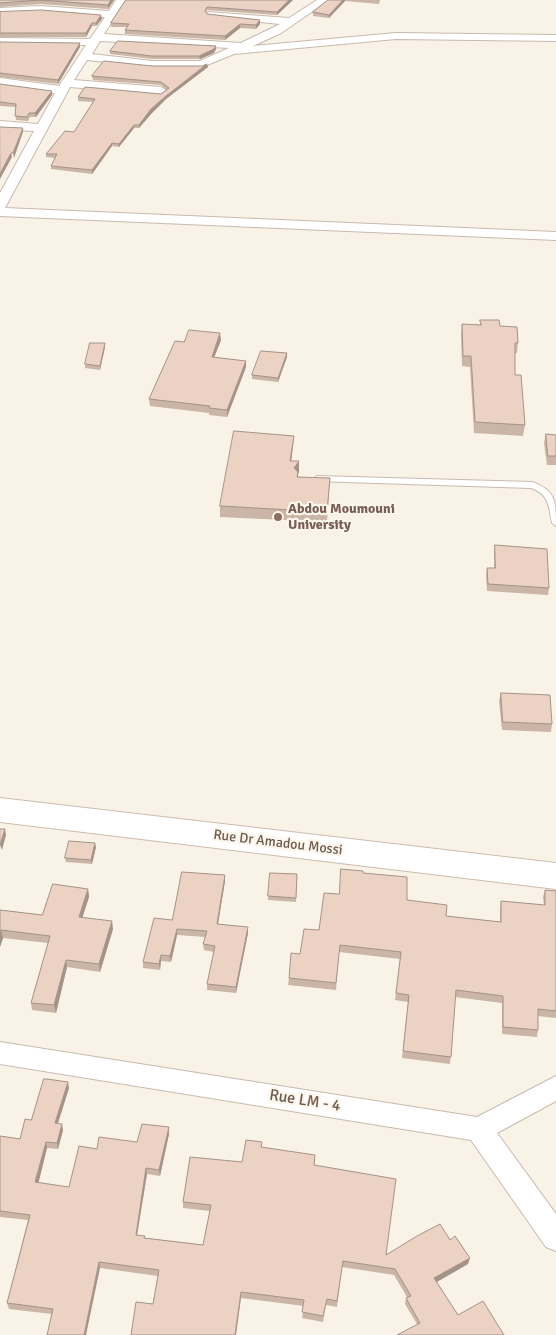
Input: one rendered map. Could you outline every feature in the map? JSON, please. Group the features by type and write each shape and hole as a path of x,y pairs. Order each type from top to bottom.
{"street":[{"path":"0,206 64,86 121,0"},
{"path":"83,56 152,64 198,65 207,63 277,31 324,0"},
{"path":"0,10 41,8 112,14"},
{"path":"212,14 291,22"},
{"path":"0,42 94,39 210,43 238,49 396,36 556,38"},
{"path":"0,82 161,91"},
{"path":"0,125 42,128"},
{"path":"0,212 556,236"},
{"name":"Rue Dr Amadou Mossi","path":"0,810 556,876"},
{"name":"Rue LM - 4","path":"0,1053 479,1129"},
{"path":"556,1088 479,1129 556,1237"}],"lane":[{"path":"309,479 532,484 549,492 556,523"}],"building":[{"path":"0,0 41,0 0,3"},
{"path":"41,0 111,0 108,5"},
{"path":"126,0 289,0 277,12 207,7 205,11 207,14 260,20 256,25 240,24 225,36 125,30 129,24 111,23"},
{"path":"328,0 343,0 329,15 313,12"},
{"path":"41,10 101,15 96,23 92,23 86,33 0,33 0,12"},
{"path":"118,41 216,46 214,49 199,56 152,56 110,51"},
{"path":"0,42 80,43 58,80 0,73"},
{"path":"104,61 152,66 202,66 207,64 151,109 139,125 134,125 119,144 112,143 92,170 51,166 57,154 46,154 65,131 74,132 95,99 78,97 85,87 161,94 169,88 161,82 92,76"},
{"path":"0,84 52,91 35,113 29,113 27,117 15,116 16,104 0,102"},
{"path":"0,127 23,128 13,153 11,153 0,174"},
{"path":"480,320 499,320 500,326 517,327 518,343 515,343 515,375 521,375 525,425 475,422 471,356 463,356 462,324 481,325"},
{"path":"189,330 220,333 212,357 246,361 227,410 209,408 210,406 149,399 175,341 184,342"},
{"path":"90,343 105,343 100,366 85,364"},
{"path":"261,351 287,353 278,378 252,375"},
{"path":"234,431 294,436 290,461 299,461 294,468 298,472 297,477 330,478 327,512 220,506"},
{"path":"546,434 556,435 556,456 548,456"},
{"path":"495,545 547,549 549,588 488,584 487,568 495,568"},
{"path":"501,693 550,695 552,724 503,722"},
{"path":"0,829 5,829 0,845"},
{"path":"69,841 95,843 91,860 65,858"},
{"path":"341,869 407,877 407,900 447,905 446,916 501,922 501,901 545,905 545,890 556,891 556,1011 538,1009 538,1030 503,1027 503,996 456,990 451,1057 403,1051 409,995 396,993 401,952 340,945 336,983 289,978 291,953 300,954 304,929 319,930 324,893 339,894"},
{"path":"182,872 225,875 217,924 248,927 236,987 207,984 215,946 203,944 207,931 177,929 170,956 161,955 159,964 143,962 154,918 172,920"},
{"path":"270,873 297,874 296,898 268,896"},
{"path":"53,884 88,889 79,917 112,921 99,964 66,960 54,1005 31,1003 50,936 1,930 0,934 0,910 42,915"},
{"path":"44,1079 68,1082 55,1123 62,1124 57,1143 46,1142 35,1182 69,1187 79,1146 97,1149 99,1137 137,1142 142,1124 169,1127 159,1170 146,1168 136,1235 145,1236 144,1238 203,1245 211,1205 183,1202 190,1157 242,1162 246,1140 262,1142 261,1147 315,1155 314,1165 396,1179 386,1255 440,1224 450,1240 455,1236 470,1258 434,1278 458,1315 483,1301 504,1335 397,1335 420,1323 406,1298 411,1296 395,1269 343,1261 337,1301 327,1299 323,1316 302,1312 304,1300 241,1292 235,1335 131,1335 136,1302 153,1304 159,1270 99,1262 84,1335 47,1335 53,1309 7,1303 30,1215 0,1211 0,1136 20,1139 25,1119 31,1120"}],"place":[{"name":"Abdou Moumouni University","path":"278,517"}]}
